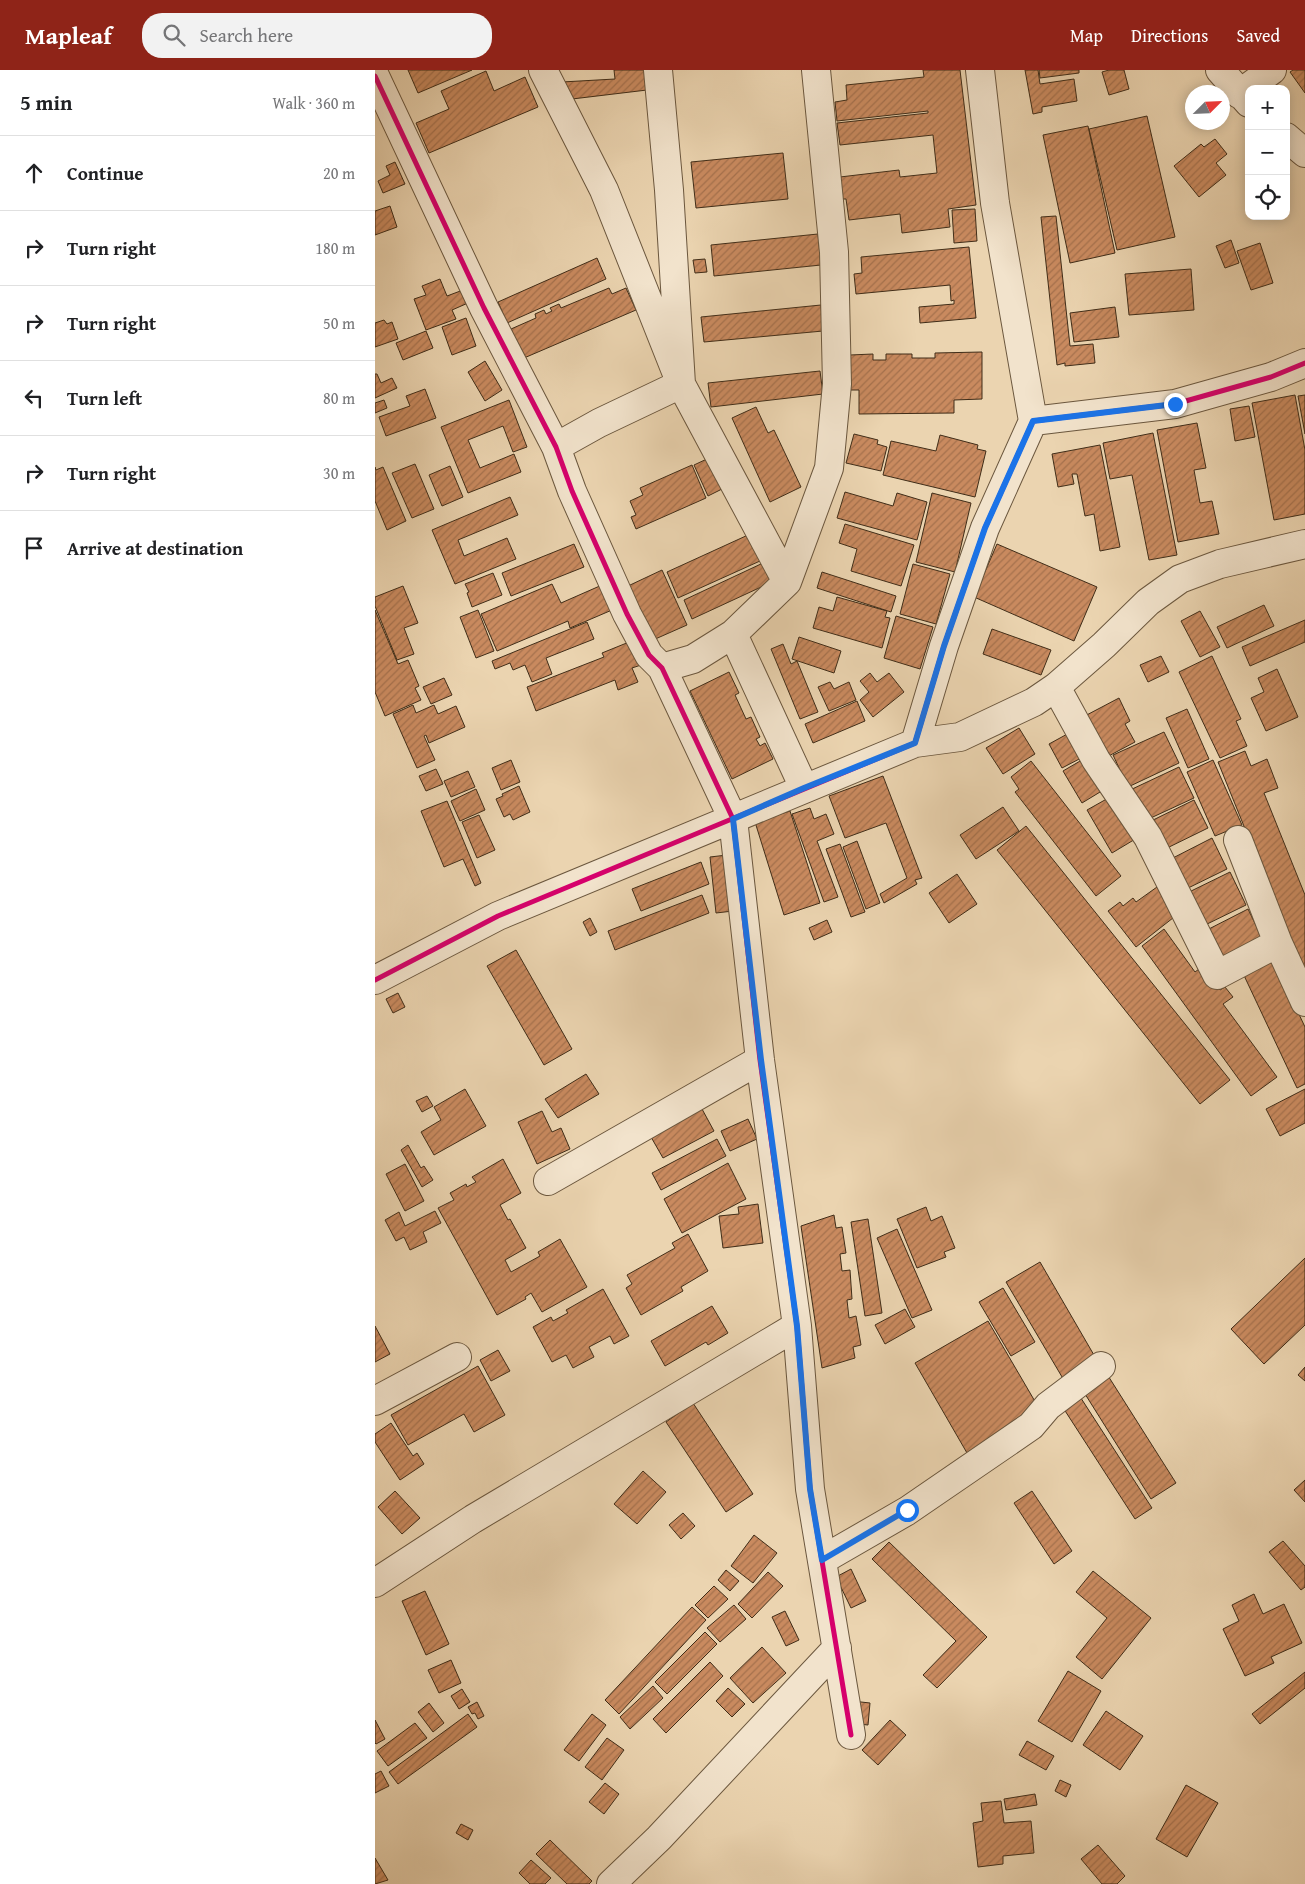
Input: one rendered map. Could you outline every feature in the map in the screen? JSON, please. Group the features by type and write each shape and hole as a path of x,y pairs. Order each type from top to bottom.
{"street":[{"path":"543,70 604,190 681,384 787,582"},
{"path":"658,70 669,190 681,384"},
{"path":"662,668 693,659 733,634 787,582 829,468 837,384 834,252 816,70"},
{"path":"915,743 944,646 985,528 1033,421 995,203 980,70"},
{"path":"1220,70 1244,99 1272,70"},
{"path":"375,76 484,308 556,447 572,492 627,614 649,655 662,668 733,819 761,1060 797,1326 810,1489 851,1736"},
{"path":"1290,140 1305,153"},
{"path":"1033,421 1175,404 1271,377 1305,363"},
{"path":"556,447 599,422 681,384"},
{"path":"375,980 498,916 804,788 915,743 960,737 1034,702 1056,687 1104,646 1148,602 1180,579 1220,564 1305,544"},
{"path":"733,634 804,788"},
{"path":"1056,687 1096,760 1148,838 1217,975 1278,943"},
{"path":"1238,840 1278,943 1305,1002"},
{"path":"548,1181 761,1060"},
{"path":"375,1583 473,1519 797,1326"},
{"path":"375,1401 457,1357"},
{"path":"822,1560 907,1510 1031,1426 1048,1406 1101,1366"},
{"path":"611,1884 659,1838 837,1648"}],"building":[{"path":"408,70 472,70 418,93"},
{"path":"614,70 647,70 647,90 572,99 562,82 615,79"},
{"path":"923,70 960,70 976,205 948,209 950,227 902,233 900,214 849,220 846,199 842,199 840,177 899,170 900,177 937,173 933,135 840,145 837,123 928,113 928,111 837,121 835,102 847,100 846,85 924,77"},
{"path":"1025,70 1038,70 1040,84 1074,79 1077,101 1042,107 1042,112 1033,114"},
{"path":"1039,70 1079,70 1079,73 1040,78"},
{"path":"1124,70 1129,89 1109,95 1102,72"},
{"path":"1293,70 1305,70 1305,93 1290,72"},
{"path":"486,71 494,91 525,77 538,107 429,153 416,123 449,109 441,91"},
{"path":"1147,116 1175,237 1117,250 1089,129"},
{"path":"1088,126 1115,253 1070,263 1043,135"},
{"path":"1215,139 1227,154 1216,163 1226,175 1199,197 1174,166 1201,144 1204,147"},
{"path":"783,153 788,199 696,208 691,162"},
{"path":"395,162 405,184 383,193 378,181 390,175 386,166"},
{"path":"390,206 397,227 375,235 375,211"},
{"path":"975,209 977,241 954,243 952,210"},
{"path":"1056,216 1070,346 1093,344 1095,363 1065,366 1065,363 1057,365 1041,217"},
{"path":"818,234 821,265 714,276 711,245"},
{"path":"1231,240 1239,263 1225,268 1216,246"},
{"path":"1260,243 1273,283 1251,290 1237,251"},
{"path":"969,247 976,318 920,323 919,307 954,304 954,300 951,301 950,285 856,294 854,274 862,273 861,257"},
{"path":"597,258 606,279 507,323 498,302"},
{"path":"705,259 707,272 695,273 693,260"},
{"path":"1191,269 1194,310 1129,315 1125,274"},
{"path":"440,279 447,296 463,290 468,303 452,310 456,319 426,330 414,299 426,295 422,286"},
{"path":"609,288 612,294 626,288 636,310 524,358 511,329 536,318 535,314 544,310 546,314 552,311 550,308 559,304 561,308"},
{"path":"821,305 823,331 704,342 701,317"},
{"path":"1115,307 1119,337 1074,342 1070,313"},
{"path":"466,318 476,346 452,355 442,327"},
{"path":"384,320 387,324 392,322 398,339 375,347 375,323"},
{"path":"426,331 433,348 403,360 396,343"},
{"path":"982,352 982,399 954,400 954,413 859,414 859,390 850,390 850,355 873,354 873,360 886,360 886,354 912,354 912,358 935,358 935,353"},
{"path":"485,361 502,390 485,401 468,372"},
{"path":"820,371 823,394 711,407 708,383"},
{"path":"375,374 377,374 381,383 392,378 397,388 375,398"},
{"path":"425,389 436,418 386,436 379,417 410,406 406,396"},
{"path":"1295,395 1305,450 1305,514 1274,520 1252,403"},
{"path":"1305,395 1305,434 1298,396"},
{"path":"384,400 387,408 375,413 375,403"},
{"path":"509,400 527,447 513,452 503,426 468,440 480,468 514,454 521,472 468,493 441,427"},
{"path":"1249,406 1255,437 1235,441 1230,409"},
{"path":"756,407 768,433 774,430 801,487 770,502 732,418"},
{"path":"1197,423 1206,468 1194,470 1200,503 1212,501 1219,534 1178,542 1157,430"},
{"path":"1153,433 1177,555 1149,560 1132,475 1110,479 1103,443"},
{"path":"854,434 878,440 877,444 887,447 881,471 846,463"},
{"path":"940,435 978,445 977,449 986,451 975,497 883,475 891,441 936,451"},
{"path":"1100,445 1120,547 1100,551 1094,514 1085,516 1077,474 1072,474 1074,484 1058,487 1052,454"},
{"path":"709,458 722,489 708,496 694,465"},
{"path":"415,464 434,509 412,518 392,473"},
{"path":"692,465 706,498 636,529 631,517 636,515 630,501 643,495 640,488"},
{"path":"450,466 463,497 442,506 429,475"},
{"path":"375,467 376,470 383,467 406,521 387,530 375,501"},
{"path":"845,492 893,506 897,493 927,502 917,540 837,518"},
{"path":"932,493 971,503 955,572 916,562"},
{"path":"510,497 518,515 458,540 464,556 507,538 516,559 455,584 432,530"},
{"path":"845,524 914,545 901,586 851,571 857,549 839,543"},
{"path":"748,535 760,561 678,598 667,572"},
{"path":"574,544 584,567 511,596 502,573"},
{"path":"997,544 1097,587 1074,641 974,597"},
{"path":"763,563 772,582 692,619 684,600"},
{"path":"913,564 950,574 936,624 900,614"},
{"path":"662,570 687,625 653,640 628,586"},
{"path":"822,572 896,596 891,612 817,588"},
{"path":"493,573 502,595 472,607 465,584"},
{"path":"552,584 561,603 602,585 612,610 570,628 568,621 497,651 481,614"},
{"path":"403,586 418,623 404,628 414,654 397,660 375,606 375,597"},
{"path":"837,597 887,611 885,617 890,618 882,648 813,628 819,607 833,611"},
{"path":"1264,605 1274,626 1227,648 1217,627"},
{"path":"375,610 398,664 408,660 419,686 415,688 421,700 385,716 375,692"},
{"path":"478,610 494,651 476,658 460,617"},
{"path":"1200,611 1220,647 1200,657 1181,621"},
{"path":"896,616 933,627 920,669 884,658"},
{"path":"1305,620 1305,642 1250,666 1242,647"},
{"path":"587,622 594,639 546,658 552,674 532,682 525,665 513,670 510,663 495,669 492,661"},
{"path":"992,629 1051,650 1041,675 983,654"},
{"path":"799,637 841,651 834,673 792,659"},
{"path":"634,640 644,664 632,668 638,682 618,690 615,680 536,711 527,687 604,657 602,653"},
{"path":"783,644 791,664 797,661 818,712 800,719 771,649"},
{"path":"1161,656 1169,672 1148,682 1140,665"},
{"path":"1212,656 1241,719 1236,721 1247,746 1220,758 1179,672"},
{"path":"1277,669 1298,717 1266,731 1251,698 1264,692 1258,678"},
{"path":"729,672 739,693 735,695 746,719 751,717 760,737 756,739 760,746 765,743 773,759 732,779 690,691"},
{"path":"870,673 877,682 889,673 904,692 873,717 860,700 869,692 860,681"},
{"path":"444,678 452,695 431,704 423,687"},
{"path":"830,682 834,689 849,682 856,700 829,711 818,687"},
{"path":"1119,698 1130,721 1125,724 1135,742 1103,759 1081,718"},
{"path":"857,701 865,721 813,743 805,724"},
{"path":"413,705 416,713 434,705 438,714 456,706 465,727 429,743 426,735 424,736 435,760 417,768 393,714"},
{"path":"1187,709 1209,759 1188,768 1166,718"},
{"path":"1019,728 1035,754 1003,774 986,748"},
{"path":"1071,732 1085,756 1062,768 1049,744"},
{"path":"1164,732 1179,763 1128,787 1113,755"},
{"path":"1245,751 1251,766 1267,759 1278,788 1264,793 1305,895 1305,977 1218,762"},
{"path":"1087,757 1105,789 1082,803 1063,771"},
{"path":"511,760 520,782 501,790 492,768"},
{"path":"1213,760 1242,825 1215,836 1187,772"},
{"path":"1031,761 1121,876 1096,896 1015,792 1019,789 1011,777"},
{"path":"1179,767 1194,798 1142,822 1128,791"},
{"path":"436,769 443,784 426,791 419,776"},
{"path":"468,771 475,787 451,797 444,781"},
{"path":"883,776 922,878 915,880 917,884 884,903 880,894 907,878 886,823 845,838 829,796"},
{"path":"519,786 530,812 513,820 510,814 504,817 496,799"},
{"path":"476,789 485,810 460,821 451,801"},
{"path":"1112,796 1137,838 1112,853 1087,810"},
{"path":"1194,800 1208,828 1163,850 1149,822"},
{"path":"447,801 481,883 475,886 463,859 444,867 421,811"},
{"path":"1003,807 1019,831 976,859 960,835"},
{"path":"810,808 814,819 826,814 834,834 817,841 838,897 824,902 792,814"},
{"path":"790,811 820,903 784,915 755,822"},
{"path":"479,815 495,850 477,858 462,822"},
{"path":"1026,826 1230,1080 1200,1104 997,850"},
{"path":"1212,838 1227,869 1182,891 1167,861"},
{"path":"857,841 880,903 866,909 843,847"},
{"path":"840,844 865,912 851,917 826,849"},
{"path":"727,855 733,911 716,913 710,857"},
{"path":"701,862 709,884 641,911 632,889"},
{"path":"1230,872 1246,905 1201,927 1185,894"},
{"path":"957,874 977,904 949,923 929,893"},
{"path":"1157,887 1178,914 1136,947 1108,911 1120,902 1123,906 1133,898 1136,902"},
{"path":"702,895 709,913 615,950 608,931"},
{"path":"1248,909 1264,942 1220,964 1203,932"},
{"path":"590,918 597,932 590,936 583,922"},
{"path":"827,920 832,932 814,940 809,928"},
{"path":"1164,929 1195,972 1203,966 1220,990 1225,987 1233,997 1223,1004 1277,1077 1251,1096 1142,946"},
{"path":"516,950 572,1049 544,1065 487,966"},
{"path":"1270,953 1305,1027 1305,1084 1297,1088 1240,967"},
{"path":"398,993 405,1007 393,1013 386,999"},
{"path":"586,1074 599,1094 558,1118 545,1099"},
{"path":"465,1089 486,1126 434,1155 421,1132 441,1120 434,1107"},
{"path":"1305,1089 1305,1123 1280,1136 1266,1109"},
{"path":"427,1096 433,1106 422,1112 416,1101"},
{"path":"702,1109 714,1131 663,1158 651,1137"},
{"path":"542,1111 552,1132 561,1128 570,1149 537,1164 518,1122"},
{"path":"748,1119 757,1139 730,1151 721,1131"},
{"path":"717,1139 726,1156 661,1190 652,1173"},
{"path":"408,1145 421,1168 424,1166 433,1180 422,1187 401,1150"},
{"path":"503,1159 521,1193 500,1205 526,1248 505,1260 511,1272 540,1256 538,1252 560,1239 587,1287 542,1312 531,1293 525,1297 526,1299 497,1315 438,1208 454,1200 450,1193 466,1184 467,1187 476,1182 472,1177"},
{"path":"728,1163 746,1199 682,1233 664,1199"},
{"path":"405,1164 424,1201 405,1211 386,1174"},
{"path":"758,1204 763,1243 723,1248 719,1216 739,1214 738,1207"},
{"path":"926,1207 931,1221 942,1216 955,1248 944,1252 946,1257 917,1268 897,1219"},
{"path":"435,1211 441,1223 423,1232 427,1242 410,1250 404,1237 396,1241 385,1220 399,1212 405,1226"},
{"path":"834,1215 836,1228 842,1227 846,1253 840,1254 842,1271 850,1270 852,1299 847,1300 849,1318 856,1316 861,1345 853,1347 855,1358 822,1368 801,1226"},
{"path":"868,1219 882,1313 865,1316 851,1222"},
{"path":"897,1229 932,1310 912,1318 877,1238"},
{"path":"688,1234 708,1271 681,1287 683,1291 641,1315 626,1288 632,1284 627,1275 675,1248 672,1243"},
{"path":"1305,1258 1305,1325 1264,1364 1231,1329"},
{"path":"1040,1262 1098,1362 1065,1382 1006,1282"},
{"path":"1003,1288 1035,1342 1011,1356 979,1302"},
{"path":"603,1289 629,1336 614,1344 610,1336 589,1347 594,1357 573,1368 566,1355 552,1362 533,1327 551,1317 553,1321 568,1313 566,1310"},
{"path":"712,1306 728,1333 708,1345 706,1342 665,1366 651,1341"},
{"path":"905,1309 915,1327 885,1344 875,1325"},
{"path":"988,1321 1040,1410 967,1453 915,1363"},
{"path":"375,1326 390,1354 375,1362"},
{"path":"498,1350 510,1371 491,1381 480,1360"},
{"path":"478,1366 505,1415 474,1432 464,1414 408,1445 391,1415"},
{"path":"1305,1367 1305,1381 1298,1375"},
{"path":"1105,1371 1176,1483 1151,1499 1080,1386"},
{"path":"1077,1392 1152,1508 1135,1519 1060,1403"},
{"path":"693,1403 753,1494 726,1512 666,1422"},
{"path":"391,1423 413,1456 417,1453 424,1464 400,1480 375,1442 375,1434"},
{"path":"643,1471 666,1492 637,1524 614,1504"},
{"path":"1305,1480 1305,1502 1294,1490"},
{"path":"395,1491 420,1518 402,1534 378,1507"},
{"path":"1032,1491 1072,1551 1054,1564 1014,1503"},
{"path":"683,1513 695,1526 681,1539 669,1525"},
{"path":"754,1535 777,1553 753,1583 731,1566"},
{"path":"1283,1541 1305,1566 1305,1587 1301,1590 1269,1552"},
{"path":"889,1542 987,1637 937,1688 923,1675 956,1641 872,1559"},
{"path":"851,1569 866,1601 851,1608 836,1577"},
{"path":"726,1570 739,1581 730,1591 718,1580"},
{"path":"1093,1571 1151,1618 1102,1679 1076,1657 1107,1618 1076,1592"},
{"path":"768,1572 783,1586 752,1618 738,1604"},
{"path":"714,1586 728,1599 708,1618 695,1605"},
{"path":"425,1591 449,1644 426,1655 402,1601"},
{"path":"1254,1594 1263,1614 1284,1604 1302,1643 1271,1657 1274,1663 1245,1676 1223,1629 1239,1621 1232,1605"},
{"path":"734,1605 746,1619 720,1642 707,1628"},
{"path":"692,1607 706,1620 619,1714 605,1700"},
{"path":"785,1611 799,1640 786,1646 772,1617"},
{"path":"705,1632 717,1644 667,1694 655,1682"},
{"path":"762,1647 786,1673 753,1703 730,1678"},
{"path":"451,1660 461,1683 439,1693 428,1670"},
{"path":"710,1662 723,1676 666,1733 653,1719"},
{"path":"1068,1671 1101,1691 1072,1742 1038,1721"},
{"path":"1305,1672 1305,1688 1260,1724 1252,1714"},
{"path":"653,1686 663,1698 630,1729 620,1717"},
{"path":"728,1688 745,1704 732,1717 716,1701"},
{"path":"462,1689 470,1702 459,1709 451,1696"},
{"path":"852,1701 870,1703 868,1725 849,1723"},
{"path":"477,1702 484,1716 478,1719 475,1713 472,1714 468,1707"},
{"path":"429,1703 444,1723 433,1732 418,1712"},
{"path":"1106,1711 1143,1736 1120,1770 1083,1745"},
{"path":"468,1714 477,1727 398,1784 389,1772"},
{"path":"592,1714 606,1725 579,1761 564,1750"},
{"path":"375,1720 385,1739 376,1744 375,1743"},
{"path":"890,1720 906,1735 878,1765 862,1750"},
{"path":"415,1723 427,1738 388,1766 377,1751"},
{"path":"607,1738 624,1750 602,1780 585,1767"},
{"path":"1027,1741 1054,1756 1046,1770 1019,1755"},
{"path":"381,1771 389,1786 375,1793 375,1774"},
{"path":"1060,1780 1071,1785 1066,1797 1055,1791"},
{"path":"605,1783 619,1794 604,1814 589,1802"},
{"path":"1186,1785 1218,1803 1187,1857 1156,1839"},
{"path":"1035,1794 1037,1805 1006,1810 1004,1799"},
{"path":"1001,1801 1004,1823 1031,1821 1034,1853 1003,1856 1003,1864 978,1867 973,1823 983,1821 981,1803"},
{"path":"461,1824 473,1830 468,1840 456,1833"},
{"path":"550,1840 592,1881 589,1884 567,1884 536,1854"},
{"path":"1098,1845 1125,1876 1117,1884 1102,1884 1081,1859"},
{"path":"375,1858 388,1880 375,1884"},
{"path":"531,1860 551,1878 545,1884 530,1884 519,1873"}],"cycle path":[{"path":"375,76 484,308 556,447 572,491 627,614 649,655 662,668 733,819 760,1060 797,1326 810,1489 851,1735"},
{"path":"375,980 498,916 915,743 944,646 985,528 1033,421 1175,404 1271,377 1305,363"}],"route":[{"path":"907,1510 822,1560 810,1489 797,1326 761,1060 733,819 915,743 944,646 985,528 1033,421 1175,404"}]}
